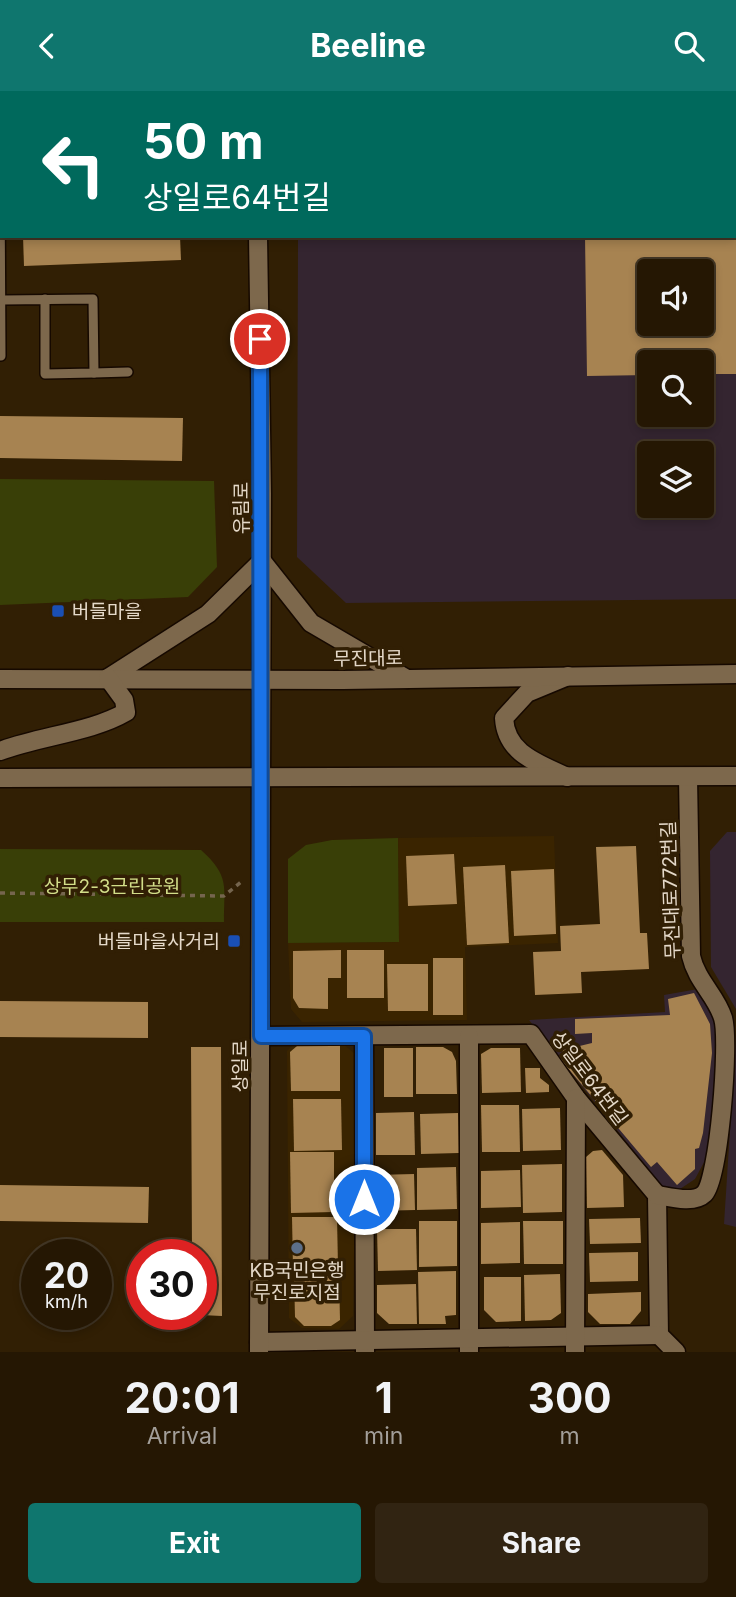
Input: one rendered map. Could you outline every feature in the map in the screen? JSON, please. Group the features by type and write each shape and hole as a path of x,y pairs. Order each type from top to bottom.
{"street":[{"name":"유림로","path":"258,238 262,780"},
{"path":"0,751 33,739 108,722 126,712 124,700 108,678 208,614 262,561 312,623 407,679"},
{"name":"무진대로","path":"0,679 262,680 736,674"},
{"path":"567,777 524,757 509,742 504,718 527,694 568,676"},
{"name":"무진대로772번길","path":"657,1195 690,1199 701,1197 707,1191 716,1163 726,1041 723,1017 695,975 691,956 688,776"},
{"path":"0,778 262,780 736,776"},
{"name":"상일로","path":"259,1347 262,780"},
{"name":"상일로64번길","path":"261,1036 531,1034 576,1098 657,1195"},
{"path":"364,1036 365,1346"},
{"path":"469,1036 469,1345"},
{"path":"575,1345 576,1098"},
{"path":"657,1195 659,1335 676,1352"},
{"path":"259,1347 575,1345 659,1335"}],"lane":[{"path":"1,356 2,238"},
{"path":"45,299 45,374 128,372"},
{"path":"3,300 93,299 94,373"}],"path":[{"path":"0,893 224,895 261,866"}],"shaded area":[{"path":"298,238 736,238 736,599 346,603 297,557"},
{"path":"727,832 736,832 736,1009 711,967 710,851"},
{"path":"554,836 558,943 465,947 467,1020 302,1022 291,1009 288,943 399,942 398,838"},
{"path":"698,989 719,1031 709,1153 695,1179 677,1191 665,1190 529,1020 665,1012 664,995"},
{"path":"736,1036 736,1227 724,1224"},
{"path":"296,1042 341,1042 357,1056 353,1316 339,1329 302,1328 289,1318 287,1051"}],"green space":[{"path":"0,479 214,481 217,567 188,597 0,605"},
{"path":"398,838 399,942 288,943 288,859 306,845 332,840"},
{"name":"상무2-3근린공원","path":"0,849 201,850 221,875 224,922 0,922"}],"building":[{"path":"23,238 180,238 181,260 24,266"},
{"path":"585,238 736,238 736,374 714,374 714,350 637,350 637,375 587,376"},
{"path":"0,416 183,418 182,461 0,458"},
{"path":"636,846 640,933 647,933 649,969 581,972 582,993 535,995 533,952 561,951 560,926 600,924 596,847"},
{"path":"454,854 457,904 408,906 406,856"},
{"path":"505,865 509,943 467,945 463,867"},
{"path":"554,869 556,934 514,936 511,871"},
{"path":"341,950 341,978 328,978 328,1009 299,1008 293,998 293,951"},
{"path":"347,950 384,950 384,998 347,998"},
{"path":"433,958 463,958 463,1015 433,1015"},
{"path":"387,964 428,964 428,1011 388,1011"},
{"path":"694,993 710,1024 712,1053 703,1133 699,1148 695,1149 695,1169 677,1185 657,1162 651,1167 561,1060 563,1050 592,1043 592,1033 575,1034 575,1019 670,1015 668,999"},
{"path":"0,1001 148,1002 148,1038 0,1037"},
{"path":"340,1045 340,1091 291,1091 290,1052 297,1046"},
{"path":"191,1047 221,1047 222,1316 217,1316 217,1239 192,1239"},
{"path":"416,1047 443,1047 452,1052 456,1061 457,1094 416,1094"},
{"path":"384,1048 413,1048 413,1097 384,1097"},
{"path":"491,1048 520,1048 521,1092 482,1093 481,1054"},
{"path":"525,1068 540,1068 540,1078 549,1085 549,1092 526,1093"},
{"path":"293,1099 341,1099 342,1150 294,1151"},
{"path":"481,1105 519,1105 520,1152 482,1152"},
{"path":"560,1108 561,1150 523,1151 522,1109"},
{"path":"414,1112 415,1155 376,1155 376,1113"},
{"path":"458,1113 459,1153 421,1154 420,1114"},
{"path":"602,1150 623,1175 624,1207 587,1208 586,1157 593,1151"},
{"path":"290,1152 334,1152 334,1212 291,1213"},
{"path":"562,1164 562,1212 523,1213 522,1165"},
{"path":"456,1167 457,1209 417,1210 417,1168"},
{"path":"520,1170 521,1207 481,1208 481,1171"},
{"path":"414,1174 415,1210 375,1211 375,1175"},
{"path":"0,1185 149,1187 148,1223 0,1221"},
{"path":"292,1217 337,1217 338,1267 293,1268"},
{"path":"640,1218 641,1243 590,1244 589,1219"},
{"path":"419,1221 457,1221 457,1266 419,1267"},
{"path":"523,1221 563,1221 563,1264 524,1264"},
{"path":"520,1222 520,1263 481,1264 481,1223"},
{"path":"377,1229 416,1229 417,1270 378,1271"},
{"path":"638,1252 638,1281 590,1282 589,1253"},
{"path":"456,1271 456,1315 445,1316 446,1324 419,1324 418,1272"},
{"path":"560,1274 561,1313 551,1320 525,1321 524,1275"},
{"path":"294,1276 339,1276 340,1320 331,1326 304,1326 295,1317"},
{"path":"484,1277 521,1277 521,1321 496,1322 484,1310"},
{"path":"416,1284 417,1324 389,1324 377,1313 377,1285"},
{"path":"641,1292 641,1311 630,1324 600,1324 588,1312 588,1294"}],"place":[{"name":"버들마을","path":"58,611"},
{"name":"버들마을사거리","path":"234,941"},
{"name":"KB국민은행 무진로지점","path":"297,1248"}],"route":[{"path":"260,339 261,1036 364,1036 364,1199"}]}
